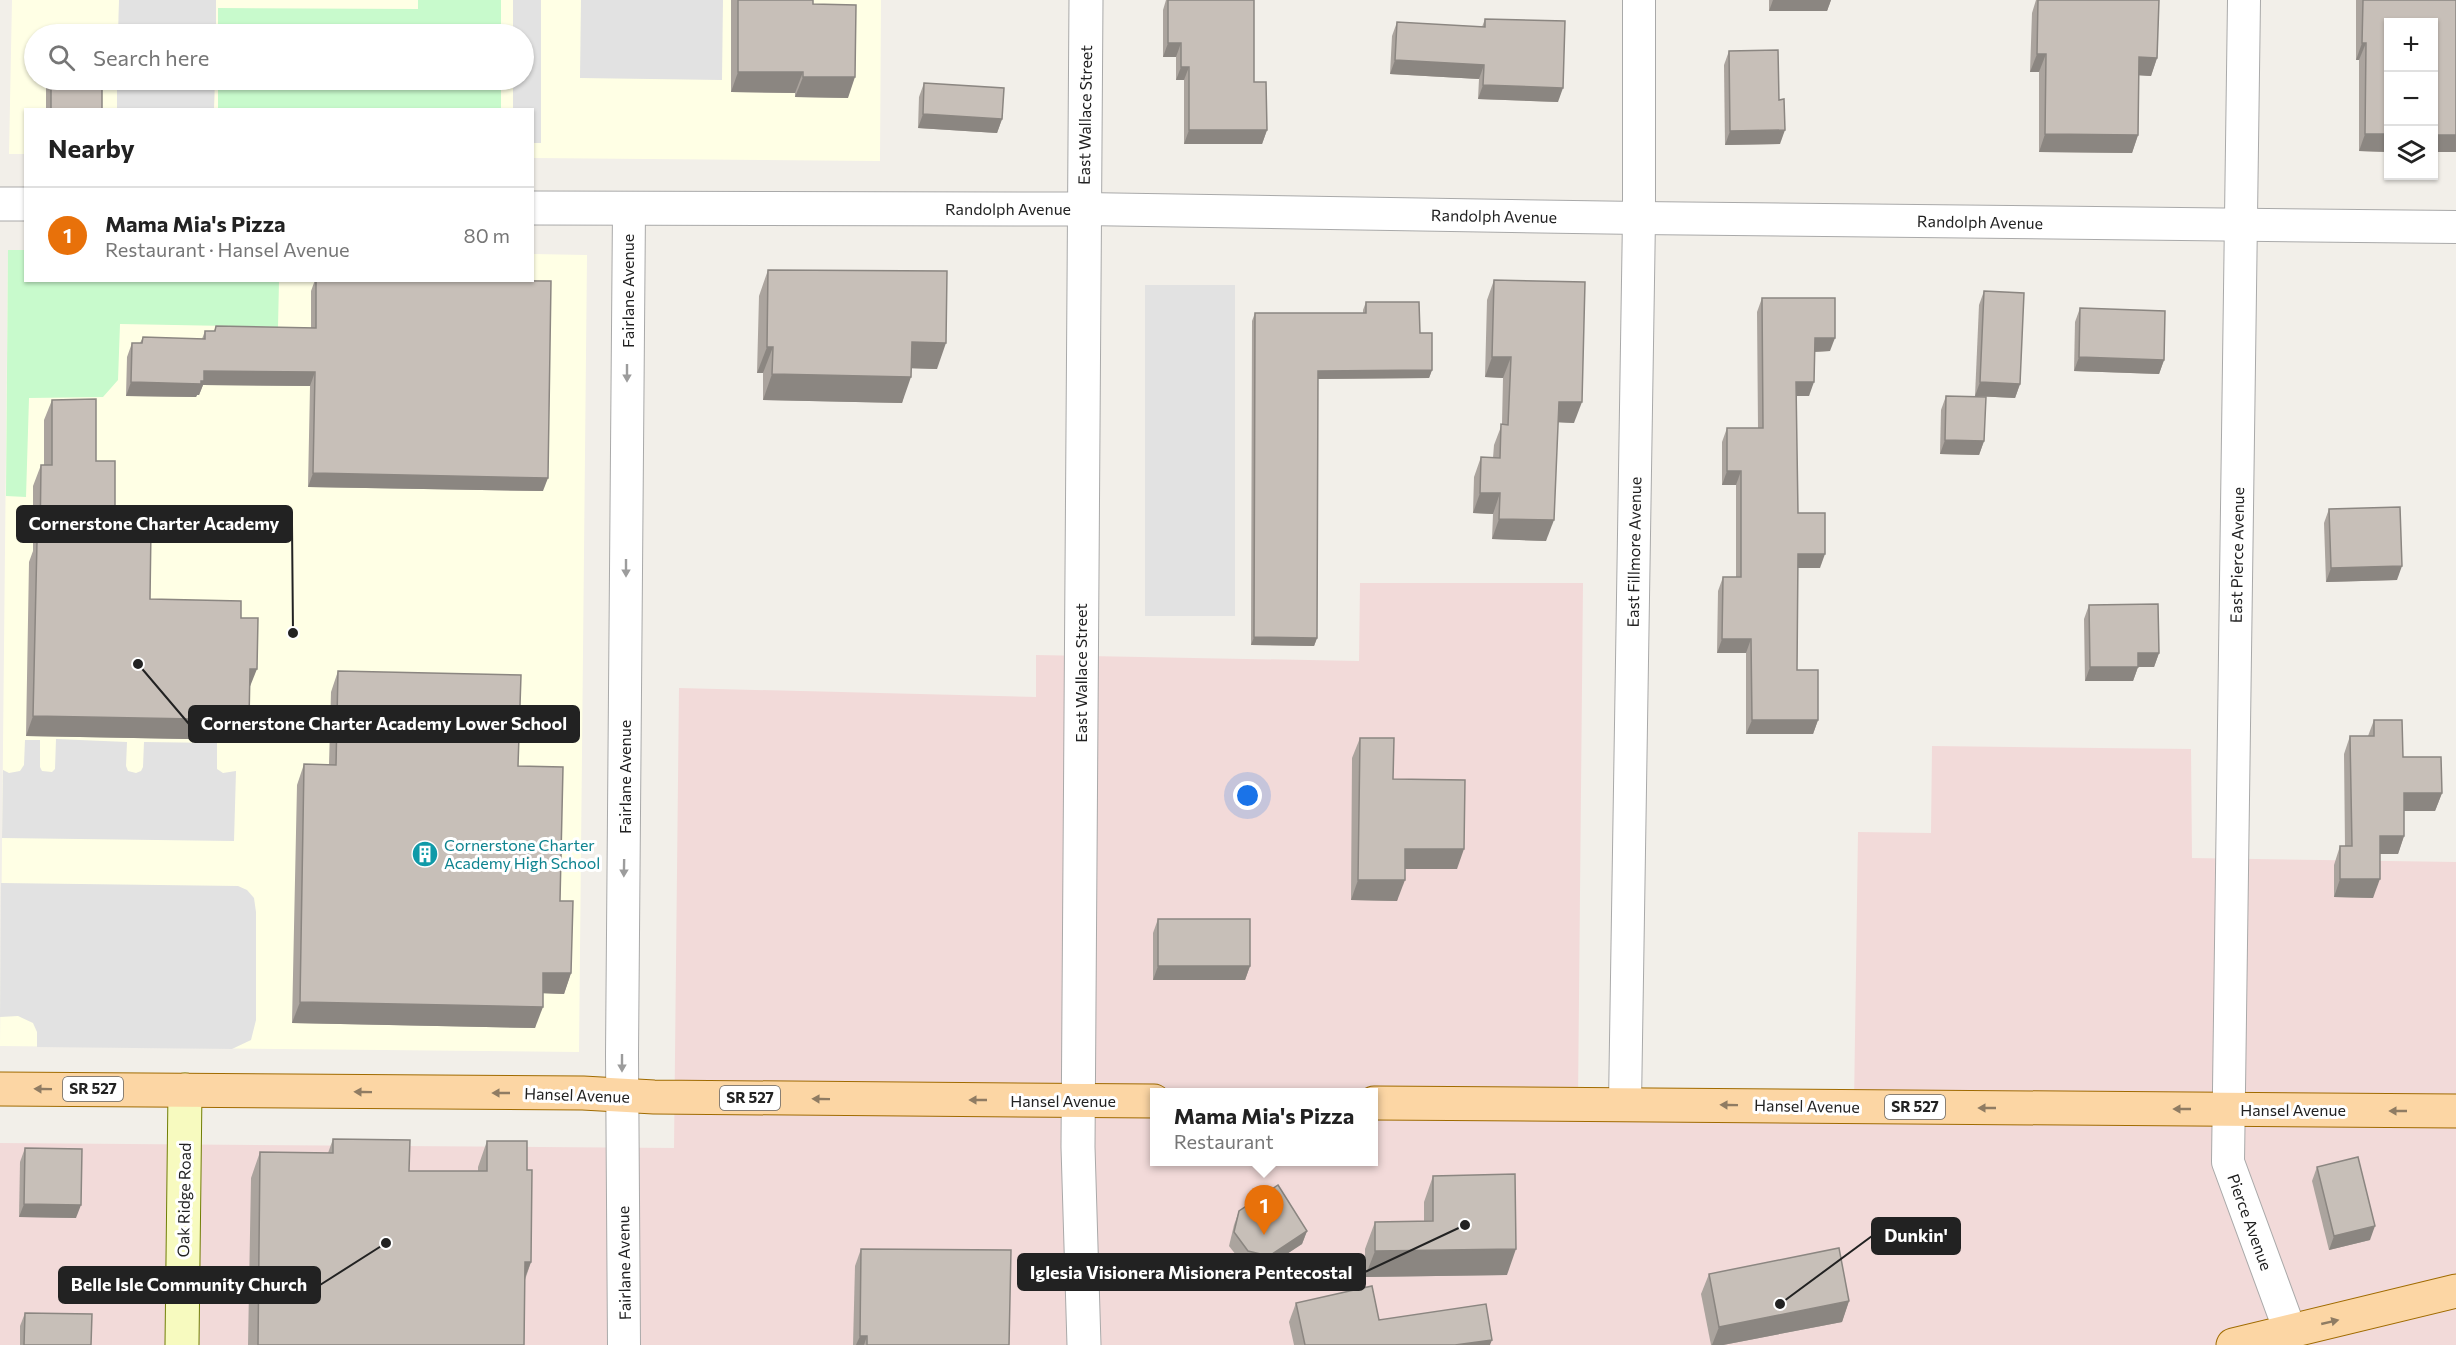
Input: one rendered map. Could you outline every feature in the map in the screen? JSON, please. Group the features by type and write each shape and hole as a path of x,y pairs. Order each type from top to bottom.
{"main road":[{"name":"Hansel Avenue","path":"0,1089 583,1093 622,1096 1150,1101"},
{"name":"Oak Ridge Road","path":"182,1345 185,1090"},
{"name":"Hansel Avenue","path":"1378,1103 2456,1111"},
{"path":"2233,1345 2456,1291"}],"street":[{"name":"East Wallace Street","path":"1084,1345 1080,1240 1079,1101 1086,0"},
{"name":"East Fillmore Avenue","path":"1625,1104 1639,218 1639,0"},
{"name":"East Pierce Avenue","path":"2229,1110 2244,0"},
{"path":"0,204 24,204"},
{"name":"Randolph Avenue","path":"534,208 1084,209 1639,218 2456,226"},
{"name":"Fairlane Avenue","path":"624,1345 622,1096 629,209"},
{"name":"Pierce Avenue","path":"2229,1110 2228,1162 2290,1331"}],"shaded area":[{"path":"12,0 881,0 880,161 534,158 534,108 24,108 24,154 9,154"},
{"path":"119,0 216,0 216,24 118,24"},
{"path":"513,0 541,0 541,143 534,143 534,108 513,108 513,90 534,90 534,24 513,24"},
{"path":"581,0 723,0 722,80 580,78"},
{"path":"117,90 215,90 214,108 117,108"},
{"path":"8,250 24,277 24,282 534,282 534,254 587,255 579,1052 0,1046"},
{"path":"1145,285 1235,285 1235,616 1145,616"},
{"path":"1360,583 1583,583 1578,1101 1854,1105 1858,832 1931,833 1932,746 2191,749 2192,858 2456,862 2456,1345 0,1345 0,1143 674,1148 679,688 1036,697 1036,655 1359,661"},
{"path":"56,739 127,742 126,766 128,771 136,773 143,767 144,742 217,743 217,769 223,773 236,771 234,841 2,838 3,770 9,773 20,771 24,765 25,740 40,740 40,767 42,771 52,772 55,769"},
{"path":"1,883 238,886 247,890 254,898 256,912 256,1020 251,1040 232,1049 37,1047 37,1032 33,1023 18,1016 0,1017"}],"green space":[{"path":"418,0 501,0 501,24 218,24 218,8 418,9"},
{"path":"218,90 501,90 501,108 218,108"},
{"path":"8,250 24,250 24,282 279,282 278,327 120,324 118,380 103,397 29,398 26,497 6,496"}],"building":[{"path":"738,0 813,0 813,4 856,5 855,77 803,77 803,72 738,72"},
{"path":"1168,0 1254,0 1254,82 1266,82 1267,130 1189,130 1189,67 1181,67 1181,43 1168,43"},
{"path":"2038,0 2159,0 2157,58 2139,57 2138,135 2045,134 2046,54 2037,54"},
{"path":"2363,0 2456,0 2456,135 2438,135 2438,18 2384,18 2384,134 2365,134 2366,43 2362,43"},
{"path":"1485,19 1565,21 1563,88 1483,85 1484,65 1395,60 1397,22 1485,27"},
{"path":"1778,50 1779,100 1784,99 1785,130 1730,131 1729,51"},
{"path":"924,83 1004,88 1002,119 923,114"},
{"path":"51,90 102,90 102,108 51,108"},
{"path":"768,270 947,271 946,343 912,342 911,377 772,374 773,347 767,347"},
{"path":"1494,280 1585,282 1582,402 1559,402 1554,520 1499,519 1500,493 1480,493 1481,457 1500,458 1501,424 1508,425 1511,357 1492,357"},
{"path":"551,281 548,478 313,473 315,372 204,371 204,381 201,381 201,384 131,382 132,343 142,343 143,337 205,339 205,331 215,331 216,326 316,328 316,282"},
{"path":"1984,291 2024,293 2020,384 1980,382"},
{"path":"1762,298 1835,298 1835,338 1815,338 1814,382 1796,382 1798,513 1825,513 1825,554 1798,554 1797,670 1818,670 1818,720 1752,720 1751,639 1722,639 1723,577 1741,577 1741,471 1727,471 1727,428 1763,428"},
{"path":"1366,302 1419,302 1420,333 1432,333 1432,370 1318,371 1317,638 1254,637 1255,313 1366,313"},
{"path":"2080,308 2165,311 2164,360 2079,357"},
{"path":"1946,396 1986,397 1984,441 1945,440"},
{"path":"96,399 96,461 115,461 115,528 151,528 150,599 241,601 241,618 258,618 257,669 250,669 249,720 33,716 41,465 52,465 52,400"},
{"path":"2400,507 2402,566 2331,568 2329,509"},
{"path":"2158,604 2159,653 2138,653 2138,667 2090,667 2089,605"},
{"name":"Cornerstone Charter Academy High School","path":"338,671 521,675 518,766 563,767 560,901 573,901 571,973 543,973 543,1007 300,1002 304,764 336,765"},
{"path":"2374,720 2402,720 2403,757 2441,757 2442,793 2404,793 2404,836 2380,836 2380,879 2340,879 2340,846 2352,846 2350,736 2374,736"},
{"path":"1360,738 1394,738 1393,779 1465,780 1464,849 1405,849 1405,880 1358,880"},
{"path":"1158,919 1250,919 1250,966 1158,966"},
{"path":"333,1139 410,1140 409,1171 487,1171 487,1141 527,1141 527,1170 532,1170 531,1262 525,1262 524,1345 258,1345 260,1152 333,1153"},
{"path":"25,1148 82,1149 81,1205 24,1204"},
{"path":"2358,1157 2375,1226 2334,1236 2317,1167"},
{"path":"1515,1174 1516,1249 1375,1251 1375,1222 1433,1221 1433,1176"},
{"path":"1278,1185 1307,1231 1269,1256 1248,1251 1234,1232 1239,1211"},
{"path":"1839,1248 1849,1301 1719,1327 1709,1274"},
{"path":"861,1249 1011,1250 1009,1345 867,1345 867,1336 860,1336"},
{"path":"1372,1286 1379,1320 1486,1304 1492,1340 1455,1345 1305,1345 1296,1303"},
{"path":"25,1313 92,1314 91,1345 24,1345"}],"place":[{"name":"Cornerstone Charter Academy","path":"293,633"},
{"name":"Cornerstone Charter Academy Lower School","path":"138,664"},
{"name":"Cornerstone Charter Academy High School","path":"425,854"},
{"name":"Iglesia Visionera Misionera Pentecostal","path":"1465,1225"},
{"name":"Mama Mia's Pizza","path":"1264,1235"},
{"name":"Belle Isle Community Church","path":"386,1243"},
{"name":"Dunkin'","path":"1780,1304"}]}
